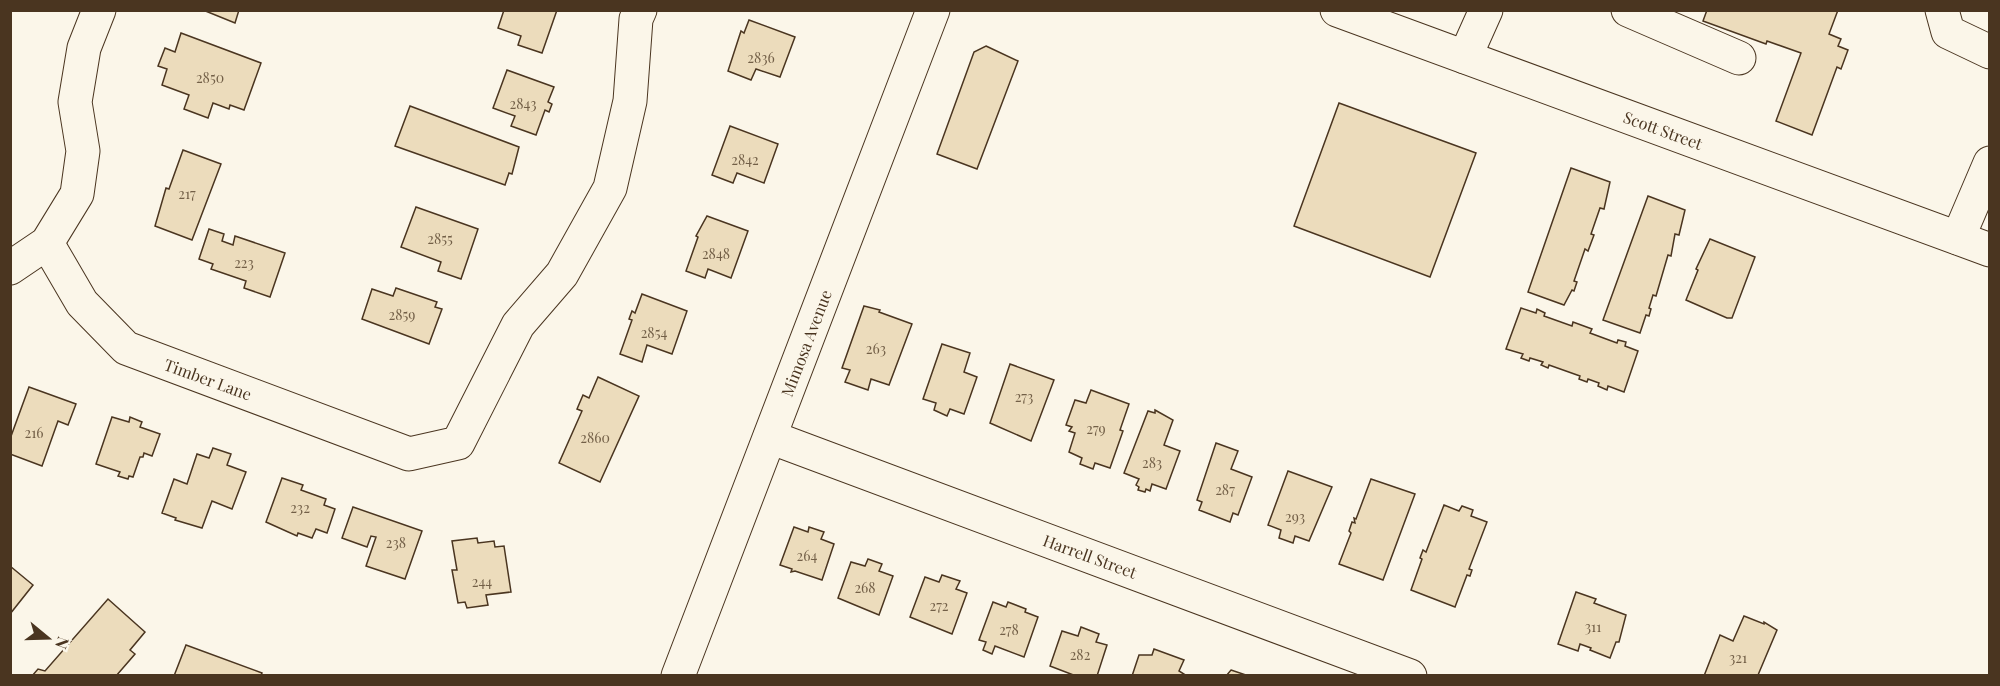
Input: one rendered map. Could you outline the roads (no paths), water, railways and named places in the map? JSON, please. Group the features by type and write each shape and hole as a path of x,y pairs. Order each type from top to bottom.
{"street":[{"path":"10,268 47,243 77,194 83,152 75,102 84,48 99,10"},
{"name":"Timber Lane","path":"47,243 82,303 126,348 409,454 458,443 518,325 562,274 610,188 630,101 636,19 640,10"},
{"name":"Mimosa Avenue","path":"678,675 933,10"},
{"name":"Scott Street","path":"1337,10 1989,250"},
{"path":"1465,57 1486,10"},
{"path":"1628,10 1739,58"},
{"path":"1942,10 1948,32 1989,52"},
{"path":"1958,238 1989,163"},
{"name":"Harrell Street","path":"770,437 1410,675"}]}
